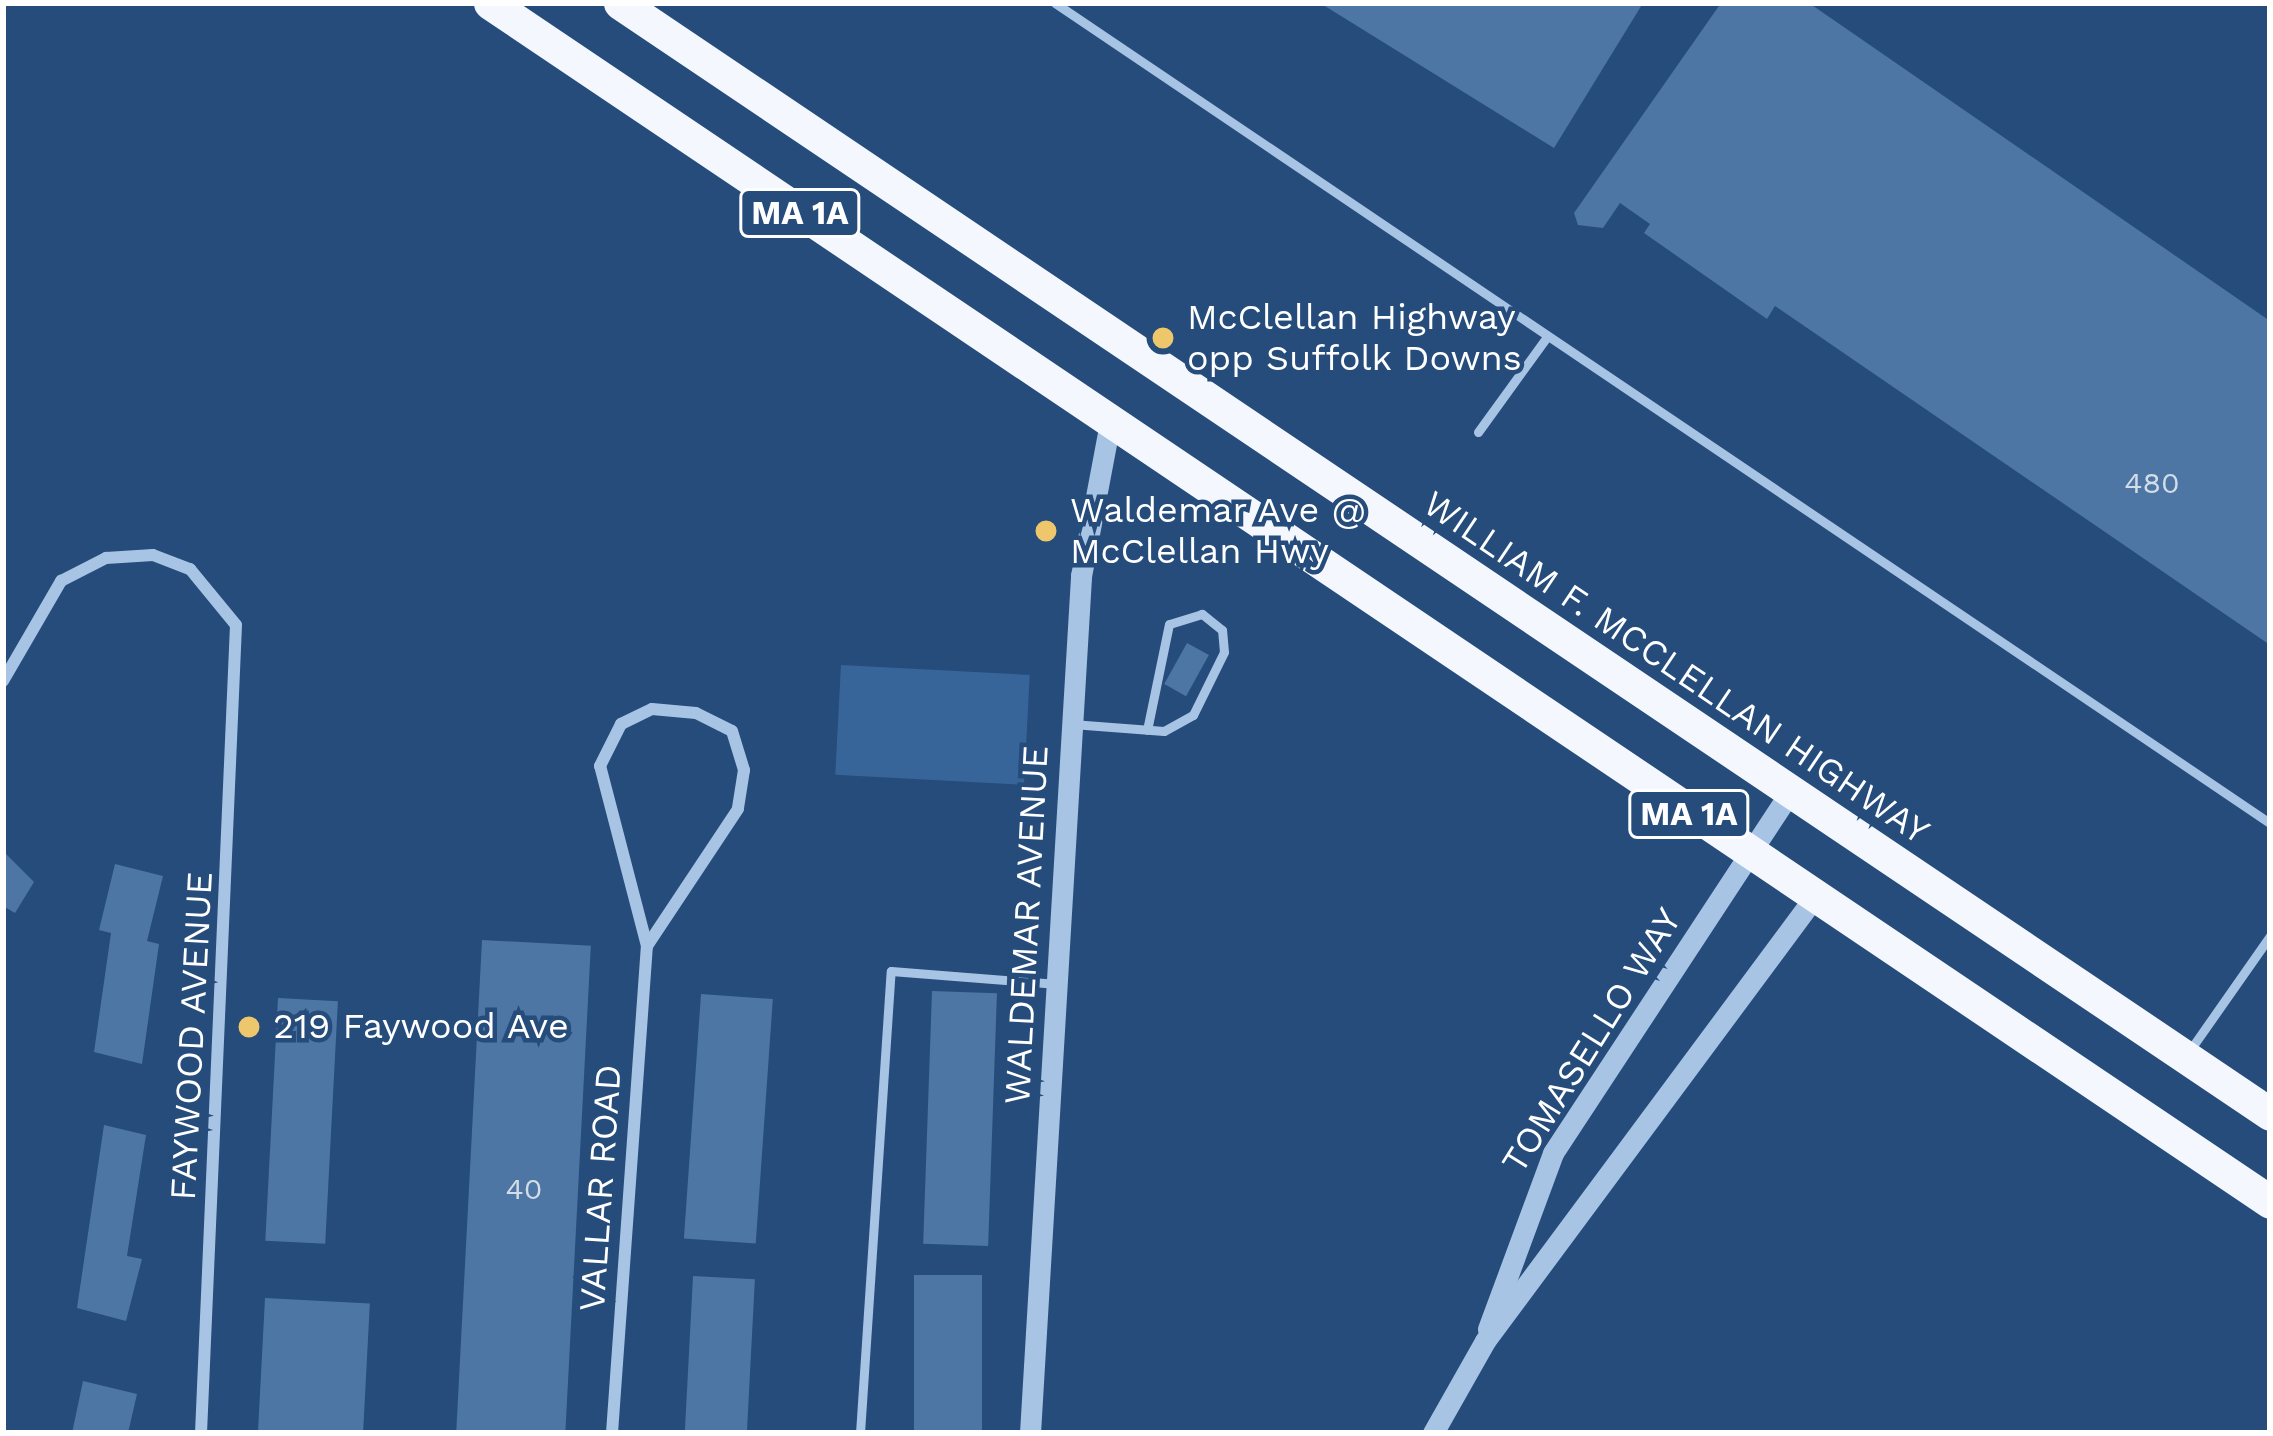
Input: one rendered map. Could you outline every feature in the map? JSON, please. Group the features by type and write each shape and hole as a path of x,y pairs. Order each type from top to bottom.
{"highway":[{"name":"MA 1A","path":"490,3 2270,1202"},
{"name":"WILLIAM F. MCCLELLAN HIGHWAY","path":"620,3 2270,1114"}],"street":[{"name":"WALDEMAR AVENUE","path":"1030,1433 1086,529 1109,423"},
{"name":"FAYWOOD AVENUE","path":"3,681 61,581 106,558 153,555 190,569 229,610 239,641 201,1433"},
{"name":"VALLAR ROAD","path":"613,1433 647,946 600,766 621,724 652,709 696,713 732,731 744,770 738,809 647,946"},
{"name":"TOMASELLO WAY","path":"1484,1341 1553,1153 1790,792"},
{"name":"TOMASELLO WAY","path":"1432,1433 1484,1341 1814,899"}],"lane":[{"path":"1055,3 2270,823"},
{"path":"1478,432 1546,338"},
{"path":"1072,724 1147,730 1193,715 1224,652 1222,630 1202,614 1169,624 1147,730"},
{"path":"2185,1058 2270,936"},
{"path":"860,1433 891,971 1057,984"}],"shaded area":[{"path":"841,665 1030,675 1024,785 835,775"}],"building":[{"path":"1320,3 1643,3 1554,148"},
{"path":"1721,3 1809,3 2270,321 2270,645 1775,306 1767,319 1644,233 1650,224 1620,203 1603,228 1578,225 1574,213"},
{"path":"1187,643 1209,655 1186,696 1164,684"},
{"path":"3,851 34,882 15,913 3,906"},
{"path":"115,864 163,876 147,941 159,944 142,1064 94,1052 111,933 99,930"},
{"path":"482,940 591,946 565,1433 456,1433"},
{"path":"932,991 997,993 988,1246 923,1244"},
{"path":"701,994 773,999 756,1243 684,1238"},
{"path":"278,998 338,1001 325,1244 265,1241"},
{"path":"104,1125 146,1135 127,1256 142,1259 126,1321 77,1308"},
{"path":"914,1275 982,1275 982,1433 914,1433"},
{"path":"693,1276 755,1279 747,1433 685,1433"},
{"path":"265,1298 370,1303 363,1433 258,1433"},
{"path":"83,1381 137,1394 128,1433 72,1433"}],"place":[{"name":"McClellan Highway opp Suffolk Downs","path":"1163,338"},
{"name":"Waldemar Ave @ McClellan Hwy","path":"1046,531"},
{"name":"219 Faywood Ave","path":"249,1027"}]}
